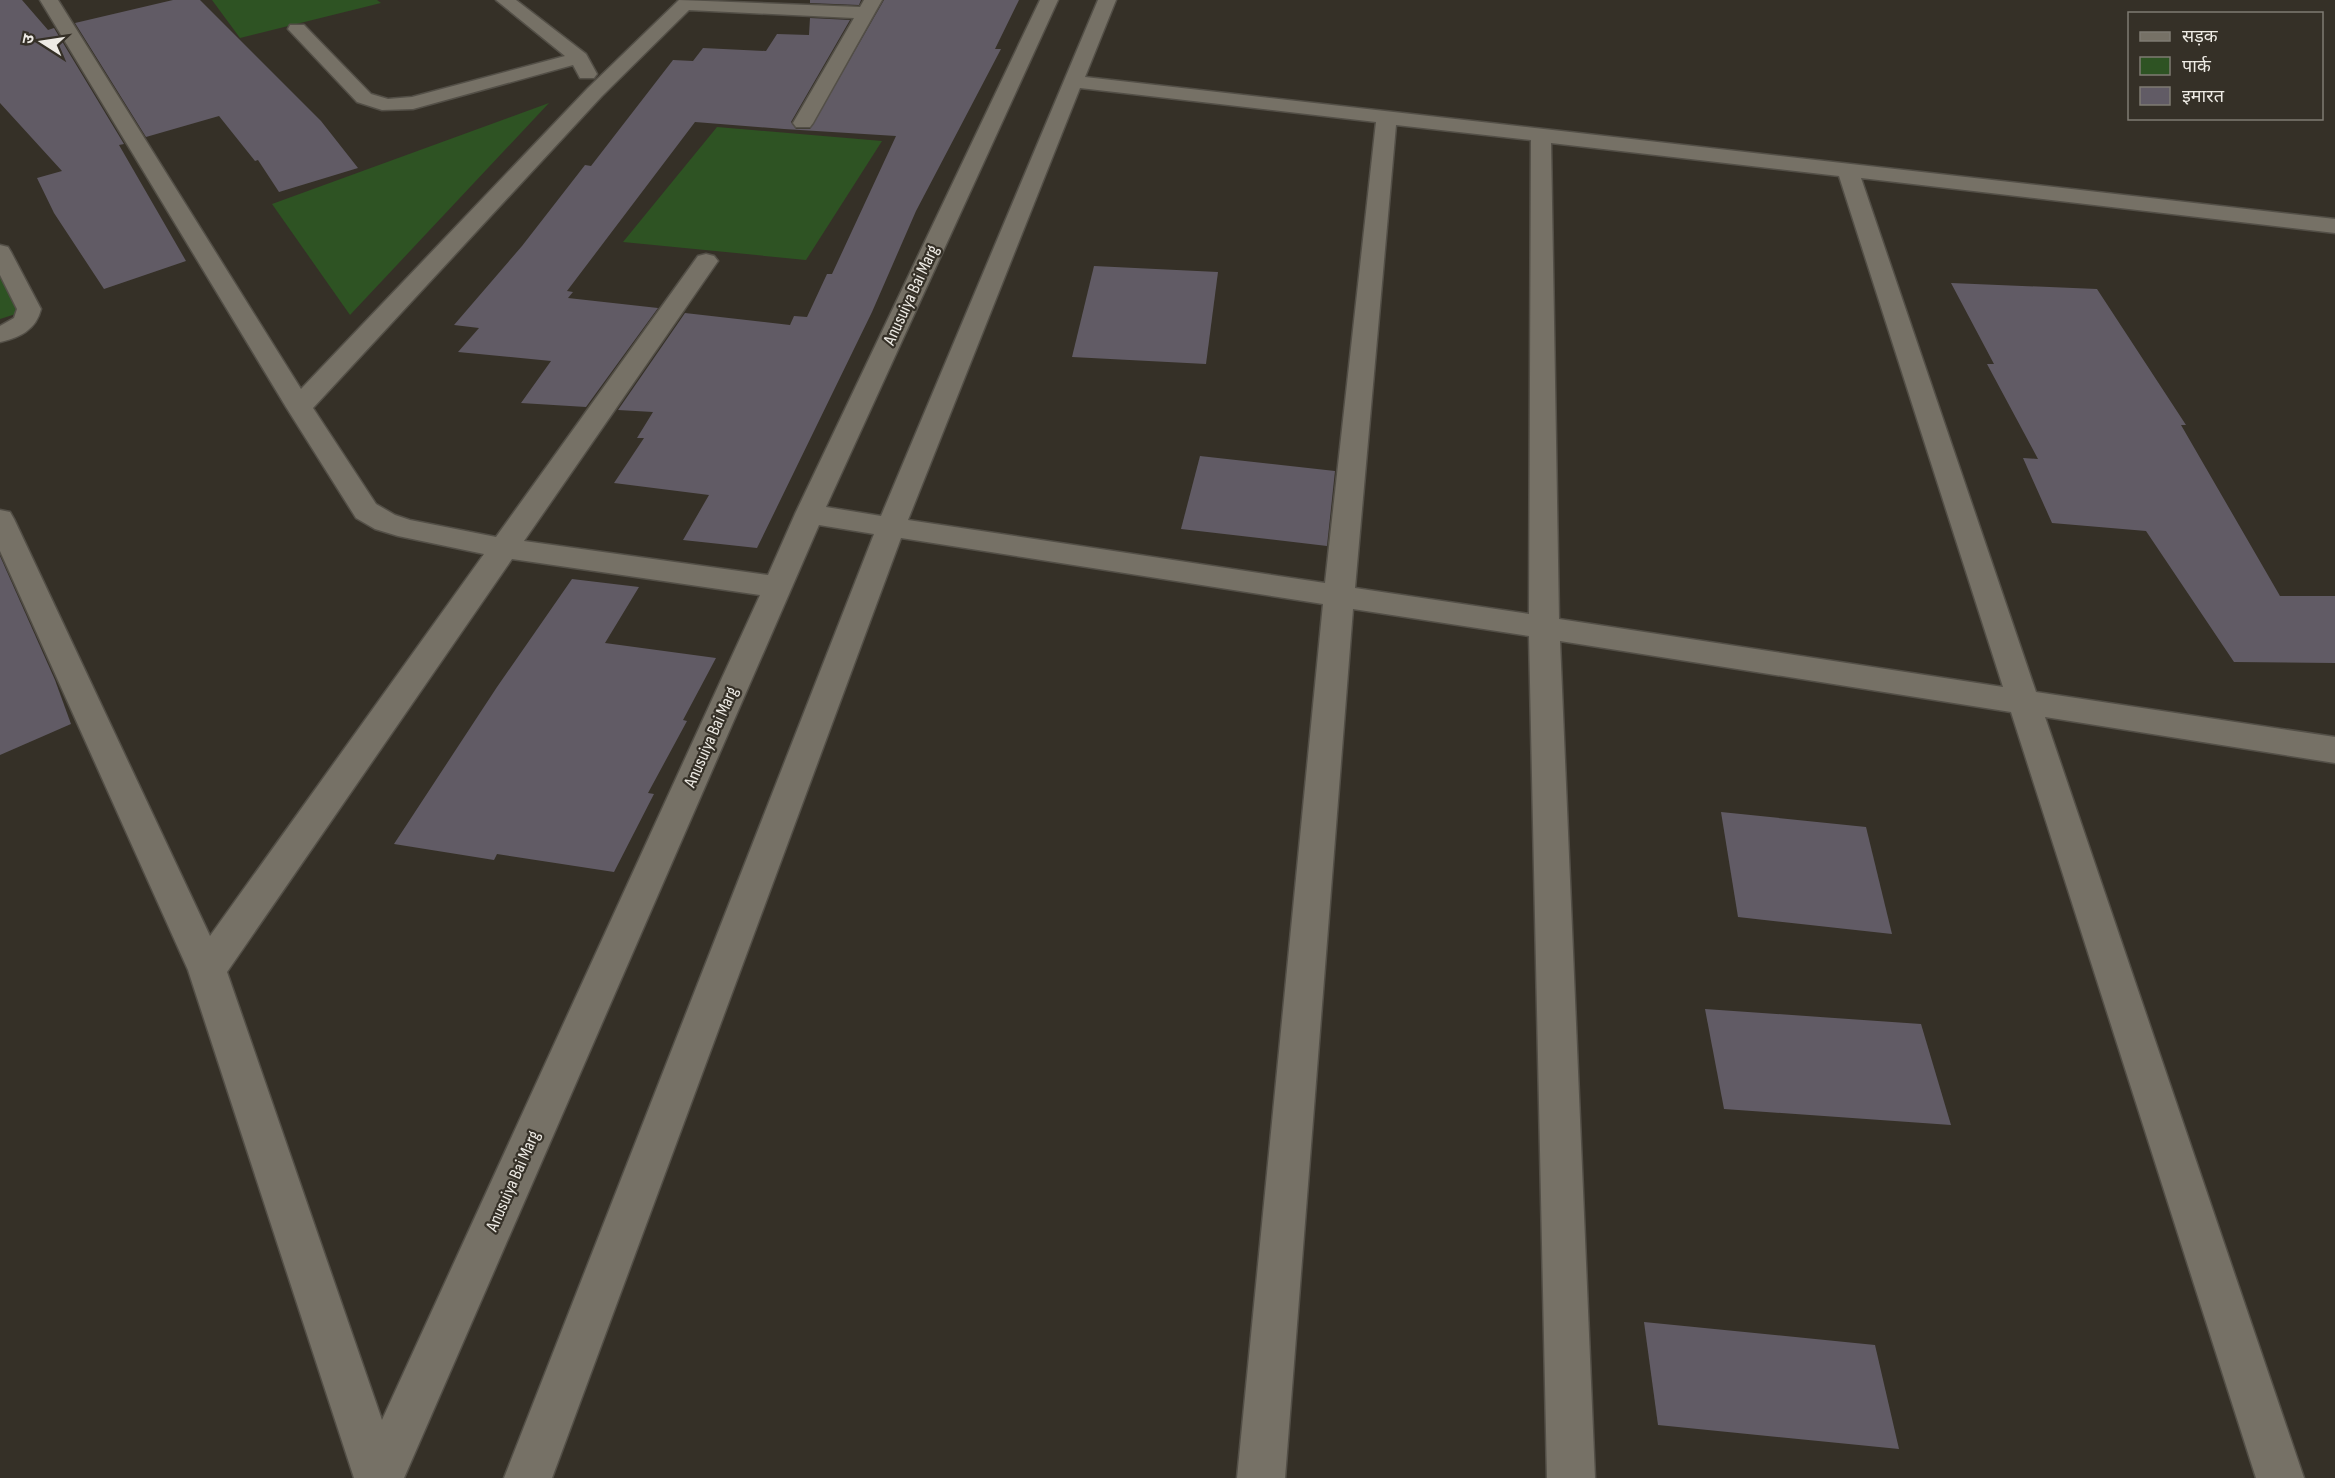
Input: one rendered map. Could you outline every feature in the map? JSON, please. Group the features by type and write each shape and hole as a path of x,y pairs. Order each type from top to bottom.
{"street":[{"path":"49,0 299,407 366,511 385,522 408,529 504,548 778,587"},
{"path":"505,0 579,58 595,92"},
{"name":"Anusuiya Bai Marg","path":"379,1478 809,514 1049,0"},
{"path":"528,1478 891,526 1107,0"},
{"path":"299,407 595,92 687,2 869,7 803,123"},
{"path":"297,29 364,98 375,104 392,106 413,103 579,58"},
{"path":"1075,82 2335,226"},
{"path":"1261,1478 1339,596 1387,117"},
{"path":"1541,135 1544,628 1571,1478"},
{"path":"1848,170 2280,1478"},
{"path":"0,252 29,309 22,324 0,335"},
{"path":"207,970 706,261"},
{"path":"809,514 2335,750"},
{"path":"0,519 207,970 379,1478"}],"green space":[{"path":"212,0 377,0 381,3 240,38"},
{"path":"549,103 350,315 272,204"},
{"path":"717,127 882,141 806,260 623,242"},
{"path":"0,270 22,312 0,319"}],"building":[{"path":"0,0 22,0 48,30 54,28 124,144 119,145 186,261 104,289 54,213 37,178 62,171 0,103"},
{"path":"173,0 200,0 321,121 358,168 279,192 258,160 255,161 219,116 146,137 75,23"},
{"path":"810,0 861,0 859,5 810,3"},
{"path":"884,0 1019,0 995,49 1001,49 916,211 872,312 757,548 683,540 709,495 614,483 644,438 637,438 653,412 618,410 685,313 790,325 794,316 807,317 827,274 832,274 896,136 695,122 567,291 573,292 568,298 658,308 586,407 521,403 551,361 458,352 479,328 454,325 522,246 585,165 591,166 673,60 693,61 703,48 766,51 777,34 809,35 810,18 850,20 791,122 796,129 810,129"},
{"path":"1094,266 1218,272 1206,364 1072,357"},
{"path":"1951,283 2097,289 2186,425 2181,425 2280,596 2335,596 2335,663 2234,662 2146,531 2052,523 2023,458 2038,459 1987,364 1994,364"},
{"path":"1200,456 1335,471 1327,546 1181,529"},
{"path":"0,556 55,680 71,724 0,755"},
{"path":"572,579 639,587 605,643 716,658 683,720 687,721 648,793 654,794 614,872 497,854 494,860 394,844 497,687"},
{"path":"1721,812 1866,827 1892,934 1738,917"},
{"path":"1705,1009 1921,1024 1951,1125 1724,1109"},
{"path":"1644,1322 1875,1345 1899,1449 1658,1425"}]}
